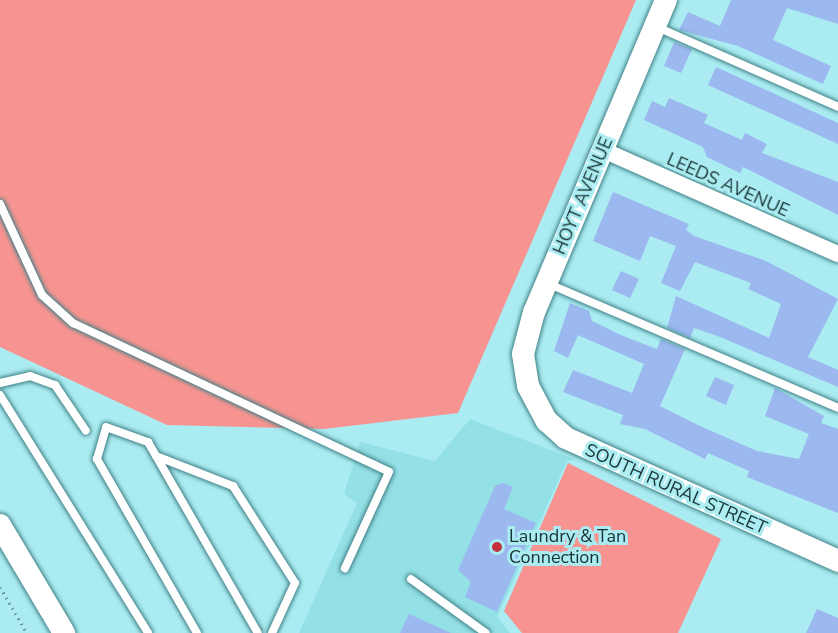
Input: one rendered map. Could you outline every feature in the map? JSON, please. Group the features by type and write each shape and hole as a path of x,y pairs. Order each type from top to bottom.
{"main road":[{"name":"HOYT AVENUE","path":"532,396 524,354 546,282 666,0"},
{"name":"SOUTH RURAL STREET","path":"532,396 546,421 575,443 838,561"},
{"path":"0,525 64,633"}],"street":[{"name":"LEEDS AVENUE","path":"603,150 838,254"}],"lane":[{"path":"655,26 838,107"},
{"path":"0,204 42,295 73,323 389,472 345,567"},
{"path":"546,282 838,408"},
{"path":"0,383 30,376 55,385 86,431"},
{"path":"0,395 148,633"},
{"path":"197,633 97,459 106,426 148,442 258,633"},
{"path":"156,456 233,486 295,583 273,633"},
{"path":"411,579 486,633"}],"path":[{"path":"0,587 27,633"}],"shaded area":[{"path":"0,0 636,0 458,413 324,429 167,425 0,347"},
{"path":"470,419 574,459 567,461 497,617 510,633 299,633 357,503 344,494 360,442 435,461"},
{"path":"568,463 721,539 678,633 522,633 504,611"}],"building":[{"path":"731,0 838,0 838,24 787,8 773,40 831,66 823,84 738,46 679,30 688,12 720,26"},
{"path":"674,42 692,49 681,73 664,66"},
{"path":"716,67 838,123 838,144 708,85"},
{"path":"669,98 708,115 704,123 742,140 745,133 767,144 762,153 838,182 838,215 743,167 740,173 707,157 703,147 644,120 652,101 665,107"},
{"path":"613,192 689,224 686,230 694,236 766,261 838,299 808,357 838,370 838,387 694,328 690,338 667,328 676,296 769,338 781,304 748,289 751,283 695,262 680,291 661,283 676,246 650,236 640,261 593,241"},
{"path":"621,271 639,279 630,298 612,290"},
{"path":"570,303 589,311 592,321 623,336 657,349 661,339 685,349 660,406 700,426 757,451 799,459 809,434 765,416 775,388 824,416 821,423 838,429 838,513 747,477 749,471 708,453 705,459 645,429 620,424 623,415 563,392 573,370 632,393 644,364 578,335 568,358 554,351"},
{"path":"715,377 734,385 726,405 706,396"},
{"name":"Laundry & Tan Connection","path":"503,483 513,487 504,509 536,523 497,612 465,597 471,582 458,570 495,486"},
{"path":"817,609 838,618 838,633 806,633"},
{"path":"409,614 451,633 400,633"}],"place":[{"name":"Laundry & Tan Connection","path":"497,547"}]}
